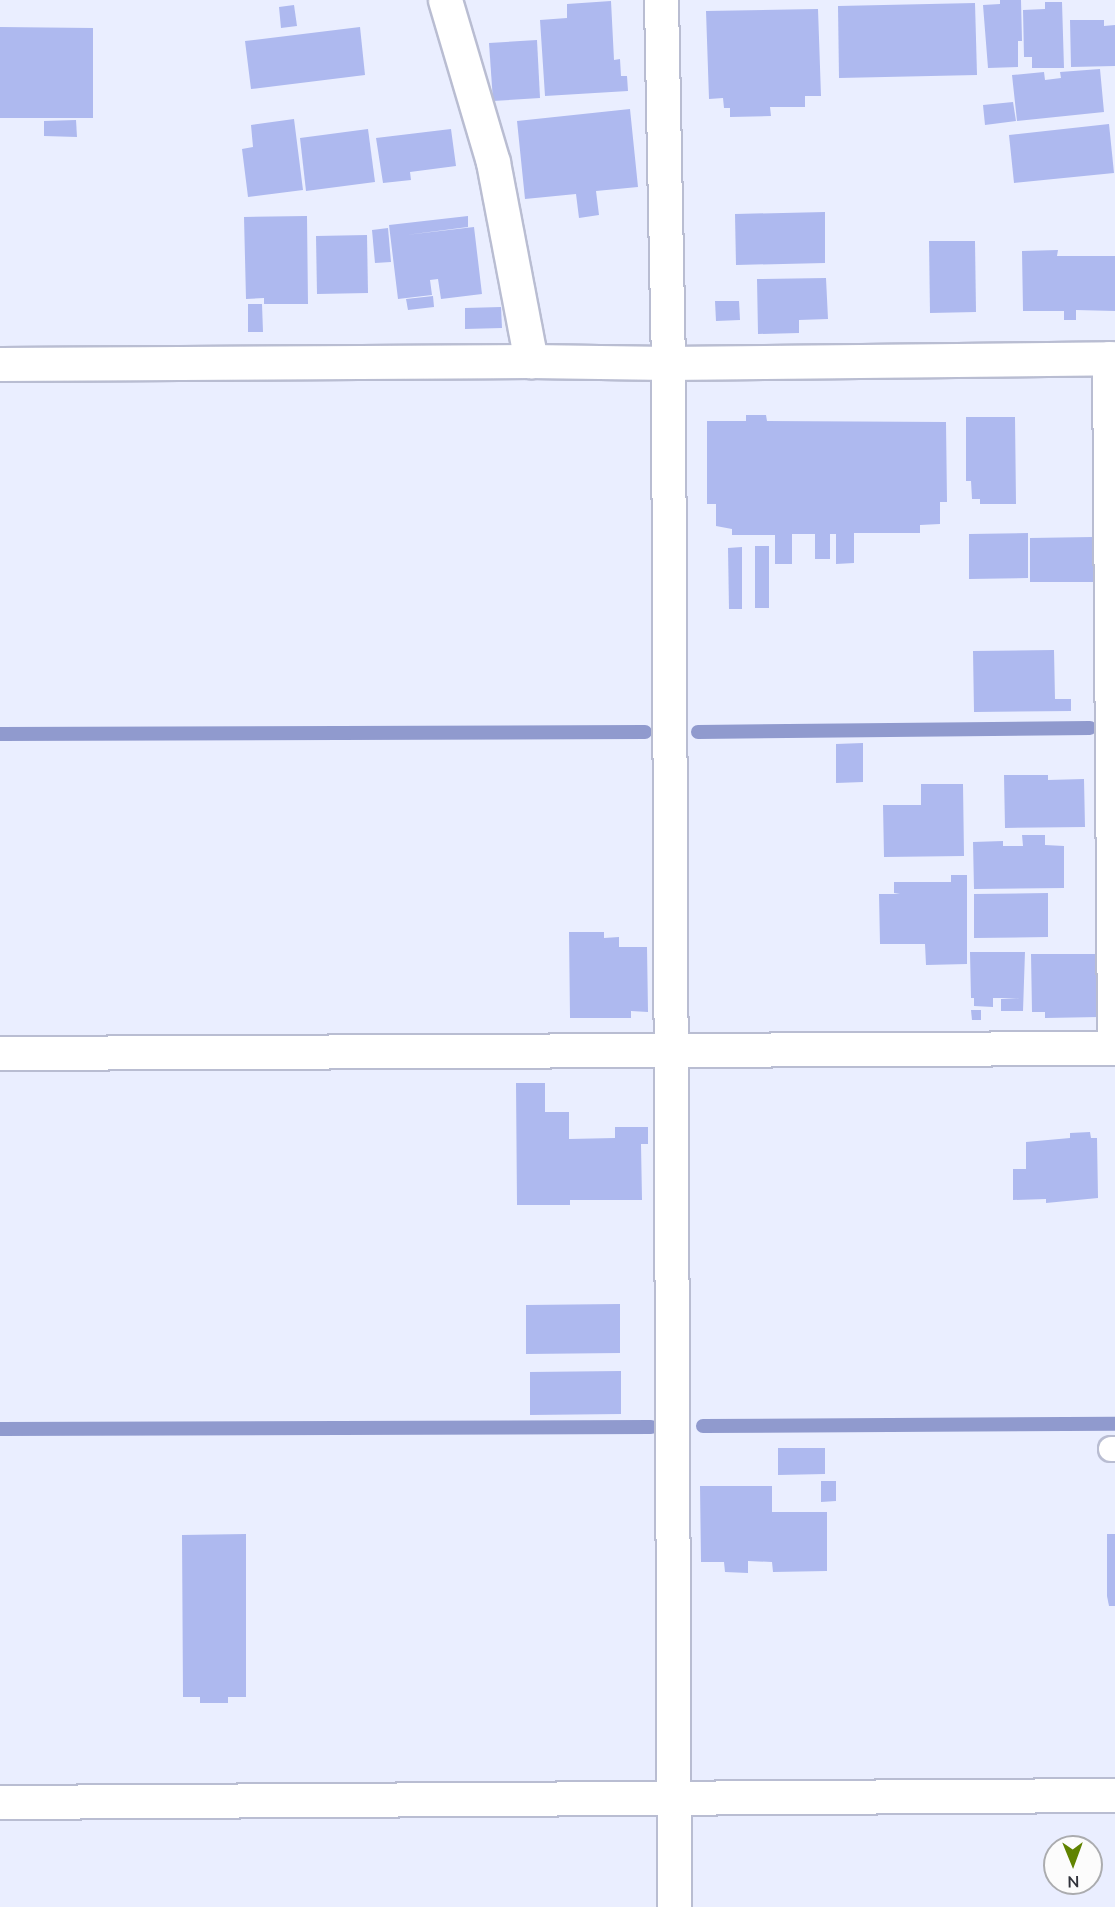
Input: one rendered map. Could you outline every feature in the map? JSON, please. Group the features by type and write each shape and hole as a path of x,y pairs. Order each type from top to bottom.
{"street":[{"path":"445,0 493,162 531,360"},
{"path":"661,0 668,363 674,1907"},
{"path":"0,364 531,360 668,363 1112,358 1115,1048 0,1053"},
{"path":"0,1802 1115,1795"}],"building":[{"path":"1000,0 1021,0 1022,41 1018,41 1018,67 988,68 983,5 1000,4"},
{"path":"611,1 614,60 620,59 621,76 627,76 628,91 545,96 540,20 567,18 567,4"},
{"path":"1045,2 1062,2 1064,68 1032,68 1032,57 1024,57 1023,10 1045,9"},
{"path":"975,3 977,75 839,78 838,6"},
{"path":"294,5 297,26 281,28 279,7"},
{"path":"818,9 821,96 805,96 805,107 770,107 771,116 730,117 730,108 724,108 723,98 709,99 706,11"},
{"path":"1070,20 1104,20 1104,26 1115,25 1115,66 1071,67"},
{"path":"0,27 93,28 93,118 0,118"},
{"path":"360,27 365,75 251,89 245,41"},
{"path":"537,40 540,98 493,101 489,43"},
{"path":"1100,69 1104,112 1017,121 1012,75 1044,72 1045,80 1061,78 1060,72"},
{"path":"1013,102 1016,121 985,125 983,105"},
{"path":"630,109 638,187 596,191 599,215 579,218 576,194 525,199 517,121"},
{"path":"294,119 303,190 248,197 242,149 253,147 251,125"},
{"path":"76,120 77,137 44,136 44,121"},
{"path":"1109,124 1114,173 1014,183 1009,135"},
{"path":"368,129 375,182 306,191 300,138"},
{"path":"451,129 456,166 410,172 411,180 383,183 376,138"},
{"path":"825,212 825,263 736,265 735,214"},
{"path":"307,216 308,304 264,304 264,298 246,299 244,217"},
{"path":"468,216 468,227 406,235 474,227 482,294 441,299 438,279 430,280 432,295 398,299 389,225"},
{"path":"388,228 391,262 375,263 372,230"},
{"path":"367,235 368,293 317,294 316,236"},
{"path":"929,241 975,241 976,312 930,313"},
{"path":"1058,250 1057,256 1115,256 1115,311 1076,310 1076,320 1064,320 1064,311 1023,311 1022,251"},
{"path":"826,278 828,319 799,320 799,333 758,334 757,279"},
{"path":"433,296 434,307 408,310 406,299"},
{"path":"715,301 739,301 740,320 716,321"},
{"path":"248,304 262,304 263,332 248,332"},
{"path":"501,307 502,328 465,329 465,308"},
{"path":"746,415 766,415 767,421 946,422 947,502 940,502 940,524 920,525 920,533 854,533 854,563 836,564 836,534 830,534 830,559 815,559 815,534 792,534 792,564 775,564 775,535 732,535 732,529 716,526 716,504 707,504 707,421 746,421"},
{"path":"966,417 1015,417 1016,504 980,504 980,499 972,499 971,481 966,481"},
{"path":"1028,533 1028,578 969,579 969,534"},
{"path":"1093,537 1094,582 1030,582 1030,538"},
{"path":"755,546 769,546 769,608 755,608"},
{"path":"742,547 742,609 729,609 728,548"},
{"path":"1054,650 1055,699 1071,699 1071,711 974,712 973,651"},
{"path":"863,743 863,782 836,783 836,744"},
{"path":"1004,775 1048,775 1048,780 1084,779 1085,827 1005,828"},
{"path":"921,784 963,784 964,856 884,857 883,805 921,805"},
{"path":"1022,835 1045,835 1045,845 1064,846 1064,888 974,889 973,842 1003,841 1003,846 1023,846"},
{"path":"951,875 967,875 967,964 926,965 925,944 880,944 879,894 900,894 894,893 894,882 951,882"},
{"path":"1048,893 1048,937 974,938 974,894"},
{"path":"569,932 604,932 604,938 619,937 619,947 647,947 648,1012 631,1011 631,1018 570,1018"},
{"path":"970,952 1025,952 1023,1011 1001,1011 1001,999 1020,998 993,998 993,1007 974,1006 974,998 971,998"},
{"path":"1031,954 1098,954 1099,1017 1045,1018 1045,1012 1032,1012"},
{"path":"971,1010 981,1010 981,1020 972,1020"},
{"path":"516,1083 545,1083 545,1112 569,1112 569,1139 615,1138 615,1127 648,1127 648,1144 641,1144 642,1200 570,1200 570,1205 517,1205"},
{"path":"1090,1132 1091,1138 1097,1138 1098,1198 1046,1203 1046,1199 1013,1200 1013,1169 1026,1169 1026,1142 1070,1138 1070,1133"},
{"path":"620,1304 620,1353 526,1354 526,1305"},
{"path":"621,1371 621,1414 530,1415 530,1372"},
{"path":"778,1448 825,1448 825,1474 778,1475"},
{"path":"821,1481 836,1481 836,1501 821,1502"},
{"path":"700,1486 772,1486 772,1512 827,1512 827,1571 773,1572 772,1562 748,1561 748,1573 725,1572 724,1562 701,1562"},
{"path":"246,1534 246,1697 228,1697 228,1703 200,1703 200,1697 183,1697 182,1535"},
{"path":"1107,1534 1115,1534 1115,1606 1109,1606 1107,1596"}],"waterway":[{"path":"698,732 1090,728"},
{"path":"0,734 645,732"},
{"path":"703,1426 1115,1424"},
{"path":"0,1429 651,1427"}]}
